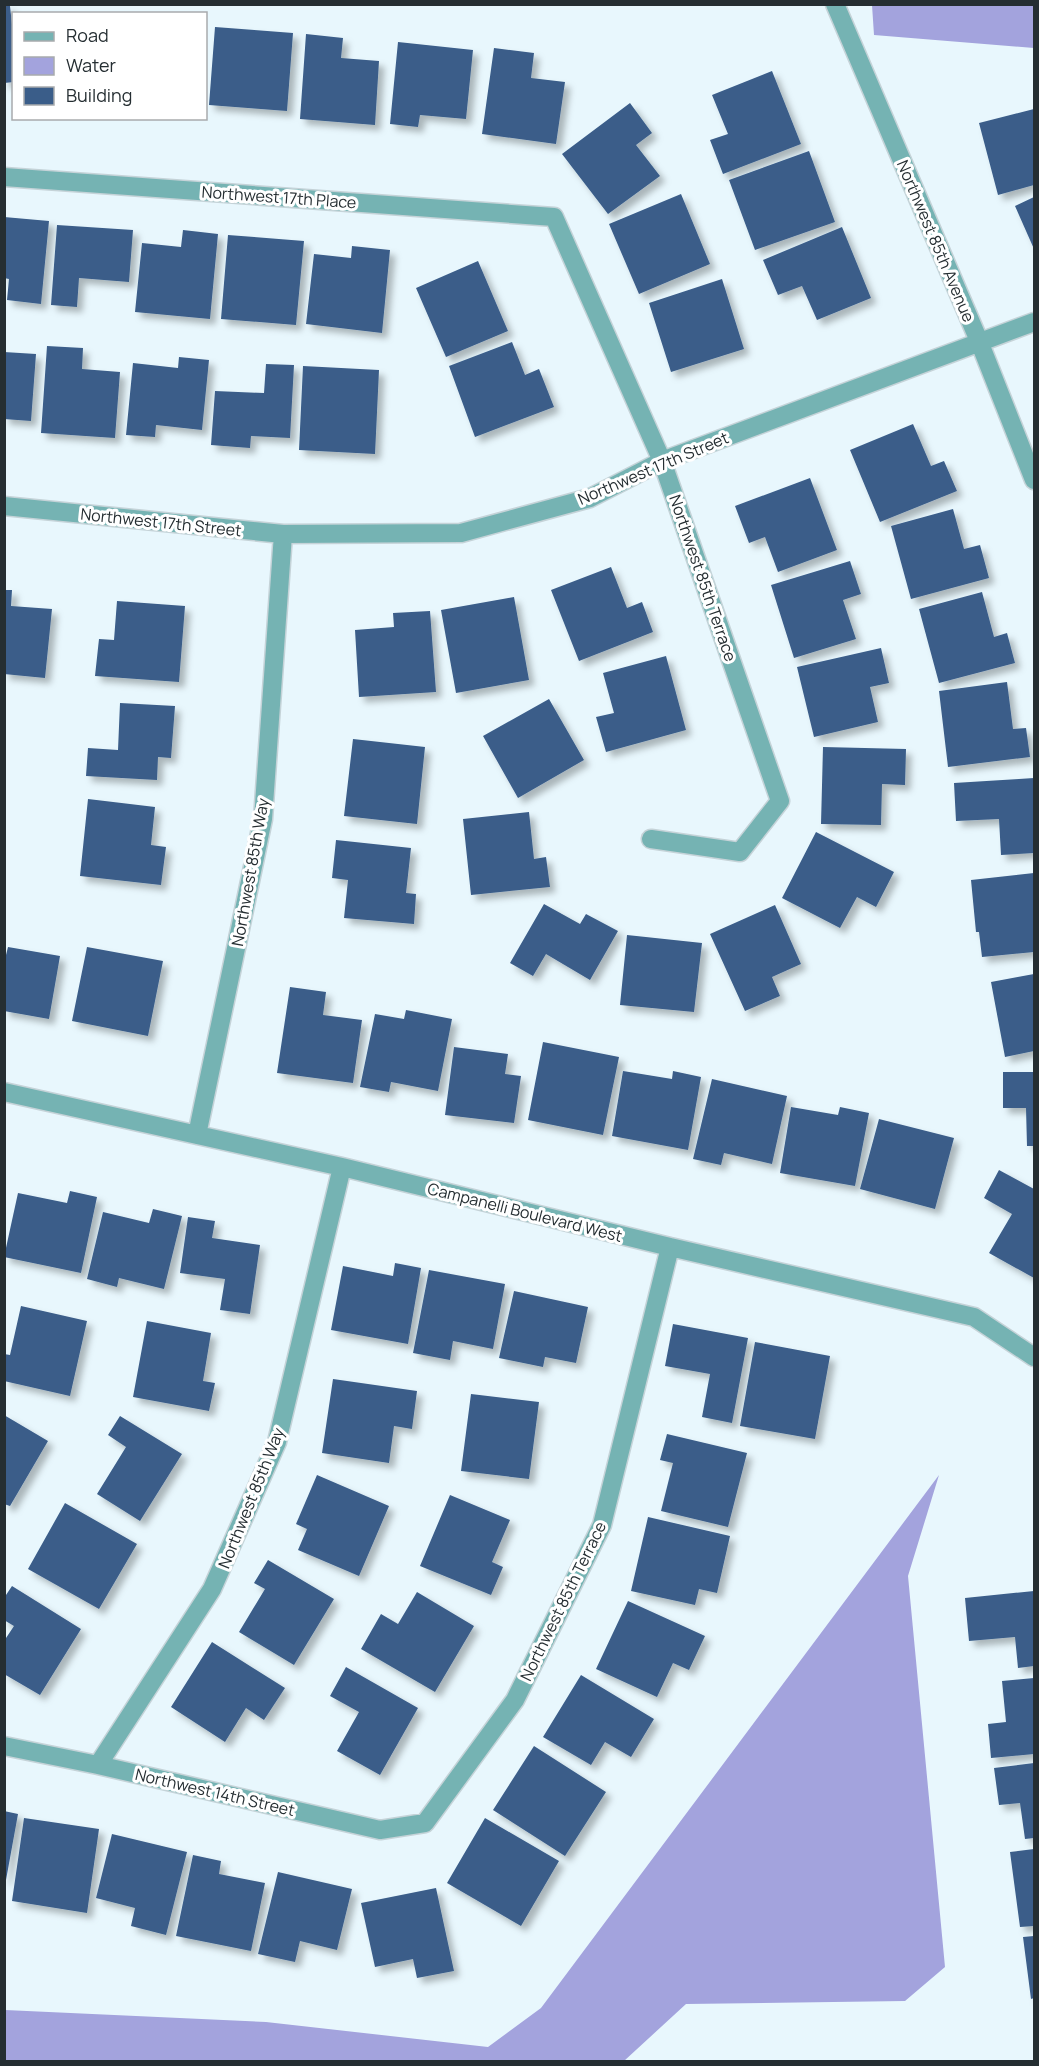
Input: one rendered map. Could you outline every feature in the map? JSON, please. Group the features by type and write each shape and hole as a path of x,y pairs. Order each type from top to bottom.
{"street":[{"name":"Northwest 85th Avenue","path":"835,4 980,341 1035,480"},
{"name":"Northwest 17th Place","path":"4,177 554,217"},
{"name":"Northwest 85th Terrace","path":"554,217 662,461 780,801 740,852 651,839"},
{"name":"Northwest 17th Street","path":"4,506 283,534 461,533 590,498 662,461 1035,322"},
{"name":"Northwest 85th Way","path":"197,1135 263,819 283,534"},
{"name":"Campanelli Boulevard West","path":"4,1092 342,1167 670,1247 974,1317 1035,1358"},
{"name":"Northwest 85th Way","path":"98,1765 212,1589 277,1442 342,1167"},
{"name":"Northwest 85th Terrace","path":"425,1823 515,1700 602,1525 670,1247"},
{"name":"Northwest 14th Street","path":"4,1746 98,1765 380,1830 425,1823"}],"water":[{"path":"872,5 1034,5 1034,48 874,35"},
{"path":"939,1475 908,1576 945,1967 905,2001 686,2004 624,2061 5,2061 5,2010 266,2022 488,2047 541,2008"}],"building":[{"path":"4,6 10,6 12,82 4,83"},
{"path":"215,27 293,33 287,111 209,105"},
{"path":"306,34 343,38 341,58 379,61 375,125 300,119"},
{"path":"398,42 473,50 466,119 420,115 418,127 390,124"},
{"path":"494,48 534,53 531,78 565,82 556,144 482,134"},
{"path":"772,71 801,144 723,174 710,140 728,134 712,95"},
{"path":"630,103 652,133 636,145 660,176 608,214 562,154"},
{"path":"1034,109 1034,185 998,195 979,123"},
{"path":"809,151 835,222 755,250 729,180"},
{"path":"681,194 710,264 639,294 609,224"},
{"path":"1034,197 1034,249 1015,206"},
{"path":"4,217 49,221 41,304 7,300 9,279 4,278"},
{"path":"57,225 133,230 129,282 79,278 77,307 51,305"},
{"path":"842,227 871,298 817,320 802,286 778,295 763,260"},
{"path":"183,230 218,234 210,319 135,312 142,243 181,247"},
{"path":"228,235 304,241 296,325 221,319"},
{"path":"352,246 390,250 382,333 306,324 314,254 351,258"},
{"path":"478,261 508,331 446,357 416,288"},
{"path":"722,279 744,349 671,372 649,303"},
{"path":"512,342 525,375 539,369 554,407 475,437 449,366"},
{"path":"47,346 83,348 82,369 120,372 115,438 41,433"},
{"path":"4,352 36,354 31,421 4,419"},
{"path":"179,357 209,360 202,430 156,425 155,437 126,435 133,363 178,368"},
{"path":"266,364 294,365 290,438 251,436 250,448 211,445 215,391 264,393"},
{"path":"303,366 379,370 375,454 299,450"},
{"path":"913,424 931,466 944,461 957,491 880,522 850,450"},
{"path":"810,478 837,550 778,572 765,537 749,543 735,506"},
{"path":"953,509 964,549 980,545 989,578 911,599 891,526"},
{"path":"850,561 861,594 843,600 856,639 794,658 771,585"},
{"path":"611,567 627,608 642,602 653,632 579,661 551,590"},
{"path":"4,590 12,590 11,606 52,609 45,678 4,674"},
{"path":"982,592 994,637 1007,633 1015,663 939,683 919,609"},
{"path":"514,597 529,680 456,693 441,610"},
{"path":"117,601 185,606 179,682 95,676 99,639 114,640"},
{"path":"430,611 436,692 359,697 355,630 394,627 393,613"},
{"path":"881,648 889,683 870,687 878,722 814,737 797,667"},
{"path":"666,656 686,730 606,752 596,717 614,713 603,673"},
{"path":"1007,682 1013,729 1026,728 1030,757 948,767 939,691"},
{"path":"549,699 584,760 518,798 483,736"},
{"path":"120,703 175,706 171,758 158,757 157,780 86,776 88,748 118,750"},
{"path":"353,739 425,747 417,824 344,816"},
{"path":"823,747 906,749 905,785 882,784 881,825 821,824"},
{"path":"1034,778 1034,853 1001,855 999,819 956,821 954,783"},
{"path":"88,799 155,807 151,845 166,847 161,885 80,876"},
{"path":"529,812 534,859 546,857 550,887 471,895 463,819"},
{"path":"816,832 894,872 876,907 857,897 840,928 782,898"},
{"path":"336,840 411,848 406,893 416,894 414,924 344,918 348,880 332,878"},
{"path":"1034,873 1034,952 982,957 979,932 976,932 971,880"},
{"path":"544,904 580,924 586,914 618,931 590,980 546,954 533,976 510,963"},
{"path":"775,905 801,964 772,977 780,996 745,1011 710,934"},
{"path":"627,935 702,943 694,1012 620,1005"},
{"path":"8,947 60,956 49,1019 4,1011 4,963"},
{"path":"87,947 163,961 148,1036 72,1021"},
{"path":"1034,974 1034,1051 1005,1057 991,982"},
{"path":"290,987 326,992 323,1015 362,1020 353,1083 277,1073"},
{"path":"406,1010 452,1019 438,1091 391,1082 389,1092 360,1087 375,1014 404,1019"},
{"path":"543,1042 619,1057 603,1135 528,1120"},
{"path":"454,1047 508,1054 505,1074 521,1076 514,1123 445,1115"},
{"path":"623,1071 672,1079 673,1071 701,1077 688,1150 612,1136"},
{"path":"1003,1072 1034,1072 1034,1146 1027,1146 1026,1108 1003,1108"},
{"path":"712,1079 787,1096 772,1164 724,1153 721,1165 693,1159"},
{"path":"791,1107 838,1115 840,1107 869,1113 855,1186 780,1173"},
{"path":"879,1119 954,1138 935,1209 860,1189"},
{"path":"999,1170 1034,1189 1034,1278 989,1253 1012,1214 984,1198"},
{"path":"70,1191 97,1197 81,1273 4,1257 18,1193 67,1203"},
{"path":"153,1209 182,1216 164,1289 119,1278 117,1287 87,1279 103,1212 149,1223"},
{"path":"188,1217 215,1221 212,1238 260,1245 250,1314 220,1310 225,1279 180,1273"},
{"path":"395,1263 421,1268 408,1344 331,1330 343,1266 393,1276"},
{"path":"429,1270 505,1284 493,1349 453,1341 450,1360 413,1353"},
{"path":"514,1291 588,1307 576,1363 545,1357 543,1367 499,1358"},
{"path":"21,1306 87,1321 70,1396 4,1381 4,1354 10,1355"},
{"path":"147,1321 211,1333 203,1381 215,1383 209,1411 133,1397"},
{"path":"673,1324 748,1338 732,1423 702,1417 710,1374 665,1366"},
{"path":"755,1342 830,1356 815,1439 740,1426"},
{"path":"333,1379 417,1391 412,1429 394,1426 389,1463 322,1453"},
{"path":"471,1394 539,1402 529,1479 461,1471"},
{"path":"4,1415 48,1441 10,1506 4,1504"},
{"path":"120,1416 182,1454 140,1521 97,1494 126,1447 108,1435"},
{"path":"667,1434 747,1453 728,1527 661,1511 673,1463 660,1460"},
{"path":"317,1475 389,1506 359,1576 298,1550 307,1529 296,1524"},
{"path":"450,1495 510,1520 492,1562 503,1567 491,1595 420,1566"},
{"path":"65,1503 137,1544 99,1609 28,1569"},
{"path":"648,1517 730,1536 717,1593 699,1589 695,1605 631,1591"},
{"path":"268,1560 334,1599 294,1665 239,1632 265,1589 254,1583"},
{"path":"12,1586 81,1629 40,1695 4,1674 4,1641 14,1626 4,1620 4,1598"},
{"path":"1034,1591 1034,1666 1018,1668 1015,1637 969,1641 965,1598"},
{"path":"417,1592 474,1626 435,1692 361,1649 381,1614 398,1624"},
{"path":"628,1601 705,1636 689,1670 673,1663 657,1697 596,1669"},
{"path":"212,1642 285,1688 264,1720 246,1708 225,1742 171,1707"},
{"path":"346,1667 418,1708 380,1775 337,1751 359,1712 330,1696"},
{"path":"581,1675 654,1719 631,1757 605,1742 591,1765 543,1737"},
{"path":"1034,1678 1034,1754 991,1758 988,1724 1006,1722 1002,1681"},
{"path":"534,1746 606,1792 565,1856 493,1810"},
{"path":"1034,1763 1034,1838 1025,1839 1020,1803 999,1805 994,1768"},
{"path":"4,1811 18,1814 6,1880 4,1880"},
{"path":"24,1818 99,1829 87,1913 12,1901"},
{"path":"485,1818 559,1861 521,1926 447,1883"},
{"path":"112,1834 187,1852 166,1935 131,1926 135,1908 96,1898"},
{"path":"1034,1849 1034,1926 1020,1927 1010,1852"},
{"path":"193,1855 221,1861 219,1874 265,1883 251,1951 176,1936"},
{"path":"278,1872 352,1889 337,1950 300,1941 295,1962 258,1954"},
{"path":"436,1888 454,1971 417,1978 413,1959 375,1967 361,1903"},
{"path":"1034,1936 1034,1998 1031,1999 1023,1937"}]}
